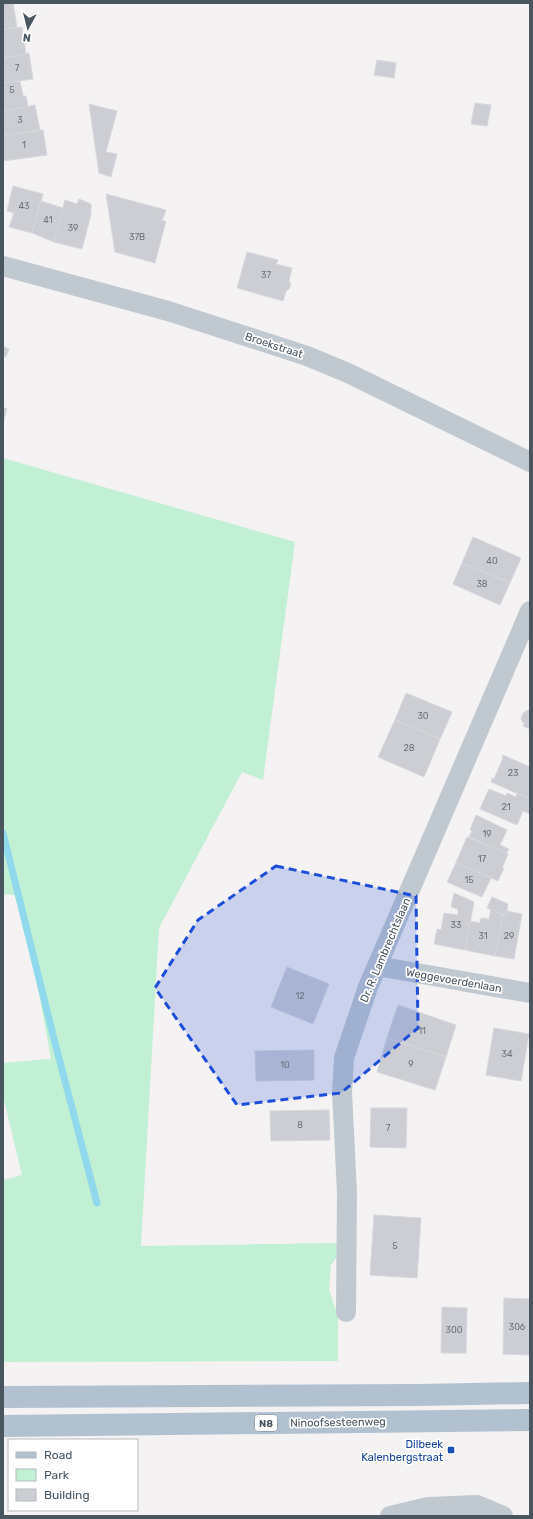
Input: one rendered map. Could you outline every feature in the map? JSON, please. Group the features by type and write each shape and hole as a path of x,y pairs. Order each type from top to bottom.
{"main road":[{"path":"3,1397 530,1393"},
{"name":"Ninoofsesteenweg","path":"3,1426 530,1420"}],"street":[{"name":"Broekstraat","path":"3,266 168,311 307,356 355,376 530,462"},
{"name":"Dr. R. Lambrechtslaan","path":"346,1312 348,1193 342,1092 344,1058 377,966 530,611"},
{"name":"Weggevoerdenlaan","path":"377,966 530,993"},
{"path":"390,1516 428,1507 477,1505 503,1516"}],"highlighted area":[{"path":"276,866 416,896 418,1028 341,1093 237,1105 155,988 198,920"}],"green space":[{"path":"3,458 295,542 263,780 242,772 159,928 141,1246 338,1243 337,1257 331,1265 329,1290 338,1316 338,1361 3,1362 3,1180 22,1175 3,1096 3,1063 51,1059 21,896 3,894"}],"building":[{"path":"3,3 13,3 17,27 3,30"},
{"path":"22,27 26,54 3,58 3,30"},
{"path":"29,53 33,79 3,83 3,58"},
{"path":"377,60 396,63 394,78 374,75"},
{"path":"20,81 23,96 26,96 28,107 3,111 3,83"},
{"path":"475,103 491,105 487,126 471,124"},
{"path":"89,104 117,111 106,152 117,154 111,177 99,173"},
{"path":"35,105 40,130 3,136 3,111"},
{"path":"43,130 47,155 3,161 3,136"},
{"path":"13,186 43,194 32,233 9,227 14,213 7,211"},
{"path":"106,194 166,210 162,221 166,221 155,263 115,252"},
{"path":"79,199 91,204 91,214 82,249 54,242 65,200 77,204"},
{"path":"41,201 63,208 54,242 32,233"},
{"path":"247,252 278,260 276,264 292,268 289,281 291,284 289,289 286,291 283,301 237,288"},
{"path":"3,346 9,349 6,357 3,356"},
{"path":"3,407 7,409 3,423"},
{"path":"473,537 521,558 510,583 462,563"},
{"path":"462,563 510,583 500,605 453,584"},
{"path":"406,693 452,712 440,739 395,720"},
{"path":"530,709 530,729 523,726 524,724 521,719 523,713"},
{"path":"395,720 440,739 424,777 378,757"},
{"path":"503,755 530,767 530,799 491,782 492,778 494,779"},
{"path":"489,789 506,796 507,793 516,797 517,793 530,799 530,814 523,811 517,825 480,809"},
{"path":"476,815 507,830 500,845 509,849 506,854 469,837"},
{"path":"467,837 508,854 498,881 456,863"},
{"path":"456,863 491,878 482,897 447,882"},
{"path":"454,893 474,902 465,950 434,944 437,929 441,930 444,913 458,915 458,909 451,907"},
{"path":"492,897 508,904 506,916 487,908"},
{"path":"491,909 503,915 495,956 465,950 470,921 480,923 481,918 489,919"},
{"path":"507,911 522,914 514,959 495,956 503,915 506,916"},
{"path":"287,967 329,984 313,1024 271,1007"},
{"path":"398,1005 456,1025 446,1057 387,1038"},
{"path":"494,1028 529,1034 521,1081 486,1075"},
{"path":"387,1038 446,1057 435,1090 377,1072"},
{"path":"314,1050 314,1080 256,1081 255,1051"},
{"path":"371,1108 407,1108 406,1148 370,1147"},
{"path":"329,1110 330,1140 271,1141 270,1111"},
{"path":"374,1215 421,1218 417,1278 370,1275"},
{"path":"504,1298 530,1299 530,1355 503,1354"},
{"path":"442,1307 467,1308 466,1353 441,1353"}],"waterway":[{"path":"3,833 54,1039 97,1203"}],"place":[{"name":"Dilbeek Kalenbergstraat","path":"451,1450"}]}
